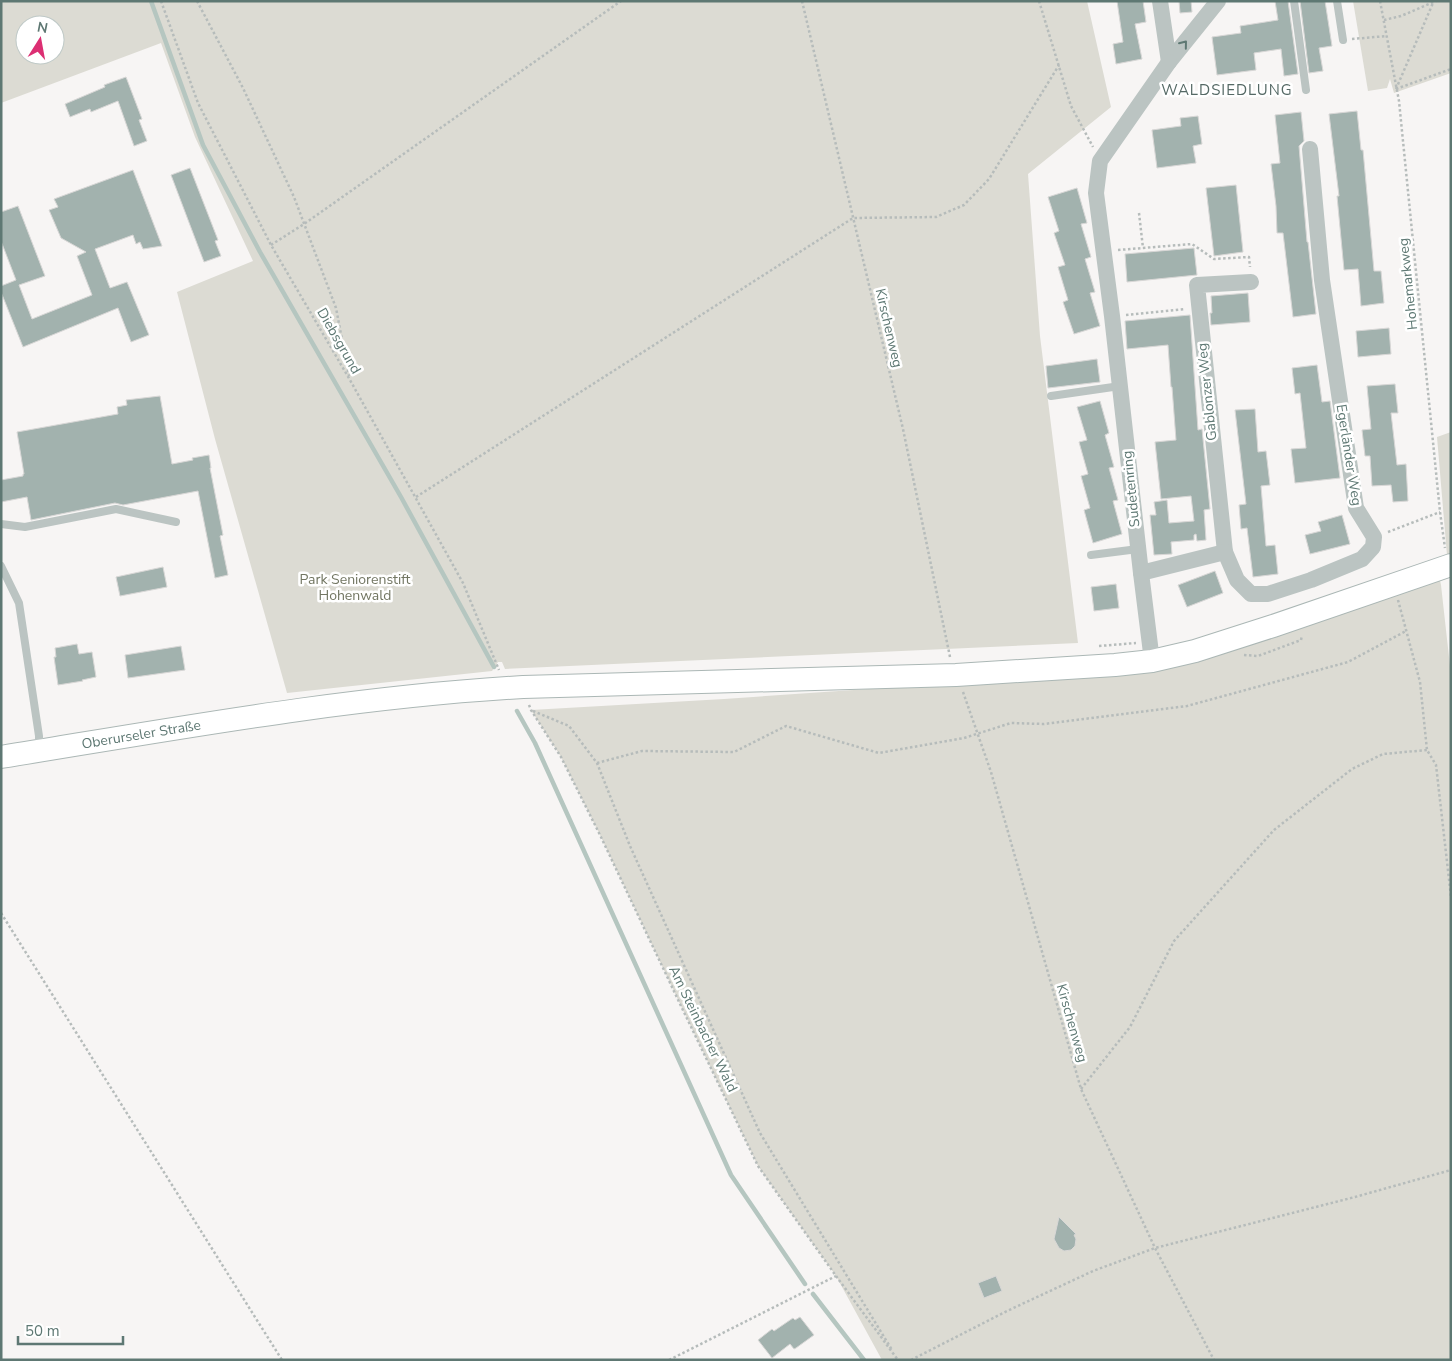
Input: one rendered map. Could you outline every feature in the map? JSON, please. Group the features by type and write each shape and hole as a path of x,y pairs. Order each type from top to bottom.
{"main road":[{"name":"Oberurseler Straße","path":"1,756 283,712 388,698 514,688 1152,661 1195,651 1449,566"}],"street":[{"path":"1160,1 1169,62"},
{"name":"Sudetenring","path":"1152,661 1096,193 1100,161 1169,62 1218,1"},
{"name":"Egerländer Weg","path":"1310,149 1322,280 1356,508 1374,537"},
{"name":"Gablonzer Weg","path":"1225,552 1197,285 1251,282"},
{"path":"1140,573 1225,552 1237,580 1250,594 1268,594 1311,580 1362,559 1372,547 1374,537"}],"lane":[{"path":"1294,1 1306,90"},
{"path":"1337,1 1342,40"},
{"path":"1051,396 1120,386"},
{"path":"1,524 24,527 116,509 176,522"},
{"path":"1091,555 1138,549"},
{"path":"1,566 19,603 39,736 39,750"}],"path":[{"name":"Diebsgrund","path":"162,1 198,103 271,245 350,380 463,583 501,674 514,688"},
{"path":"197,1 243,88 294,197 336,308 350,380"},
{"path":"271,245 304,224 620,1"},
{"name":"Kirschenweg","path":"802,1 903,429 953,668 978,734 993,781 1081,1089 1155,1248 1214,1360"},
{"path":"1039,1 1071,106 1100,161"},
{"name":"Hohemarkweg","path":"1380,1 1388,36 1396,89 1440,512 1449,566"},
{"path":"1384,20 1401,16 1434,2"},
{"path":"1396,89 1434,2"},
{"path":"1342,40 1388,36"},
{"path":"416,497 853,218 936,217 964,205 989,179 1059,65"},
{"path":"1396,89 1451,69"},
{"path":"1139,213 1143,248"},
{"path":"1104,251 1192,244 1214,259 1249,257 1251,282"},
{"path":"1112,316 1198,307"},
{"path":"1374,537 1440,512"},
{"path":"1397,596 1420,682 1427,750 1436,765 1451,897"},
{"path":"597,763 642,751 734,752 786,726 879,753 964,738 1011,723 1044,724 1187,706 1348,662 1406,631"},
{"name":"Am Steinbacher Wald","path":"514,688 531,710 561,757 596,826 758,1166 898,1360"},
{"path":"531,710 569,726 597,763 630,846 760,1133 898,1360"},
{"path":"1081,1089 1130,1027 1174,941 1274,830 1352,769 1383,754 1427,750"},
{"path":"1,913 282,1360"},
{"path":"911,1360 1007,1311 1093,1271 1155,1248 1355,1197 1451,1170"},
{"path":"669,1360 836,1276"}],"green space":[{"name":"Park Seniorenstift Hohenwald","path":"1,1 1087,1 1111,107 1028,174 1040,336 1078,643 505,669 502,662 498,662 492,671 287,693 215,439 177,292 253,261 195,137 161,43 1,103"},
{"path":"1353,1 1451,1 1451,73 1394,93 1390,79 1387,88 1368,91"},
{"path":"1451,432 1451,565 1448,567 1437,437"},
{"path":"1439,576 1451,675 1451,1360 882,1360 836,1276 758,1166 600,835 561,757 531,710 724,699 1143,670"}],"building":[{"path":"1117,1 1143,1 1146,22 1135,24 1142,59 1116,64 1113,44 1123,42"},
{"path":"1179,1 1191,1 1192,12 1180,13"},
{"path":"1275,1 1288,1 1298,74 1284,76 1281,49 1254,53 1256,70 1217,75 1212,37 1241,33 1240,26 1278,20"},
{"path":"1300,1 1325,1 1332,46 1319,48 1323,71 1309,73"},
{"path":"126,77 142,119 139,120 147,141 134,146 118,101 91,112 90,109 70,117 65,104 105,87 104,85"},
{"path":"1357,111 1361,150 1363,150 1374,271 1381,271 1384,303 1361,306 1358,269 1344,270 1337,196 1339,196 1329,114"},
{"path":"1301,112 1304,141 1299,146 1307,242 1316,314 1293,317 1283,233 1277,233 1271,164 1280,163 1275,115"},
{"path":"1198,116 1202,144 1193,146 1196,163 1157,168 1152,130 1181,126 1180,118"},
{"path":"190,168 218,240 215,241 221,256 204,262 171,175"},
{"path":"133,170 162,246 143,249 140,242 136,244 133,235 95,249 110,288 127,282 149,335 131,342 118,308 23,347 1,292 1,286 16,280 1,241 1,212 18,206 45,276 19,285 32,319 92,295 77,256 86,252 61,238 49,210 58,207 54,199"},
{"path":"1236,185 1243,252 1214,256 1206,188"},
{"path":"1077,188 1087,223 1081,224 1091,257 1085,259 1095,292 1090,293 1100,326 1074,334 1063,302 1068,300 1058,267 1065,265 1054,233 1059,231 1048,197"},
{"path":"1194,248 1197,275 1127,282 1125,254"},
{"path":"1248,293 1250,322 1211,325 1211,296"},
{"path":"1190,315 1198,430 1202,429 1210,509 1204,510 1206,540 1197,541 1196,534 1194,535 1194,540 1171,542 1172,554 1154,555 1150,515 1156,515 1154,502 1167,500 1169,523 1194,521 1191,496 1161,499 1155,442 1176,440 1168,345 1127,349 1125,321"},
{"path":"1389,328 1391,354 1358,357 1356,331"},
{"path":"1097,359 1100,382 1048,388 1046,366"},
{"path":"1317,365 1322,402 1330,401 1340,478 1295,483 1291,449 1306,448 1300,393 1295,394 1292,368"},
{"path":"1395,384 1398,413 1391,413 1397,465 1406,464 1408,501 1393,502 1391,485 1372,486 1370,456 1365,456 1362,430 1371,429 1367,386"},
{"path":"160,396 172,464 209,455 223,535 220,536 228,575 215,578 198,491 123,505 115,503 31,520 27,497 1,502 1,480 23,476 24,474 17,432 118,414 117,407 127,405 126,400"},
{"path":"1100,401 1109,433 1105,435 1114,467 1109,468 1118,500 1113,501 1122,534 1093,543 1084,510 1090,508 1081,476 1088,474 1079,442 1087,440 1077,407"},
{"path":"1255,409 1258,452 1266,451 1270,485 1261,486 1266,546 1275,545 1278,574 1253,577 1247,528 1241,529 1239,505 1246,504 1235,410"},
{"path":"1342,515 1350,544 1310,554 1305,535 1321,531 1318,522"},
{"path":"163,567 167,587 120,596 116,577"},
{"path":"1215,571 1223,593 1187,607 1178,585"},
{"path":"1116,584 1119,608 1094,611 1091,587"},
{"path":"77,644 79,654 92,652 96,677 58,685 54,657 56,657 55,648"},
{"path":"181,646 185,670 128,678 125,655"},
{"path":"1059,1217 1076,1234 1074,1235 1076,1239 1075,1246 1071,1250 1064,1251 1059,1248 1054,1239"},
{"path":"996,1276 1002,1291 984,1298 978,1283"},
{"path":"800,1317 814,1335 794,1349 790,1344 772,1358 758,1340 772,1329 774,1331 793,1318 795,1320"}],"waterway":[{"path":"151,1 203,145 260,252 401,497 494,667"},
{"path":"517,711 535,743 731,1175 805,1284"},
{"path":"813,1294 864,1360"}],"district":[{"name":"WALDSIEDLUNG","path":"1227,90"}]}
